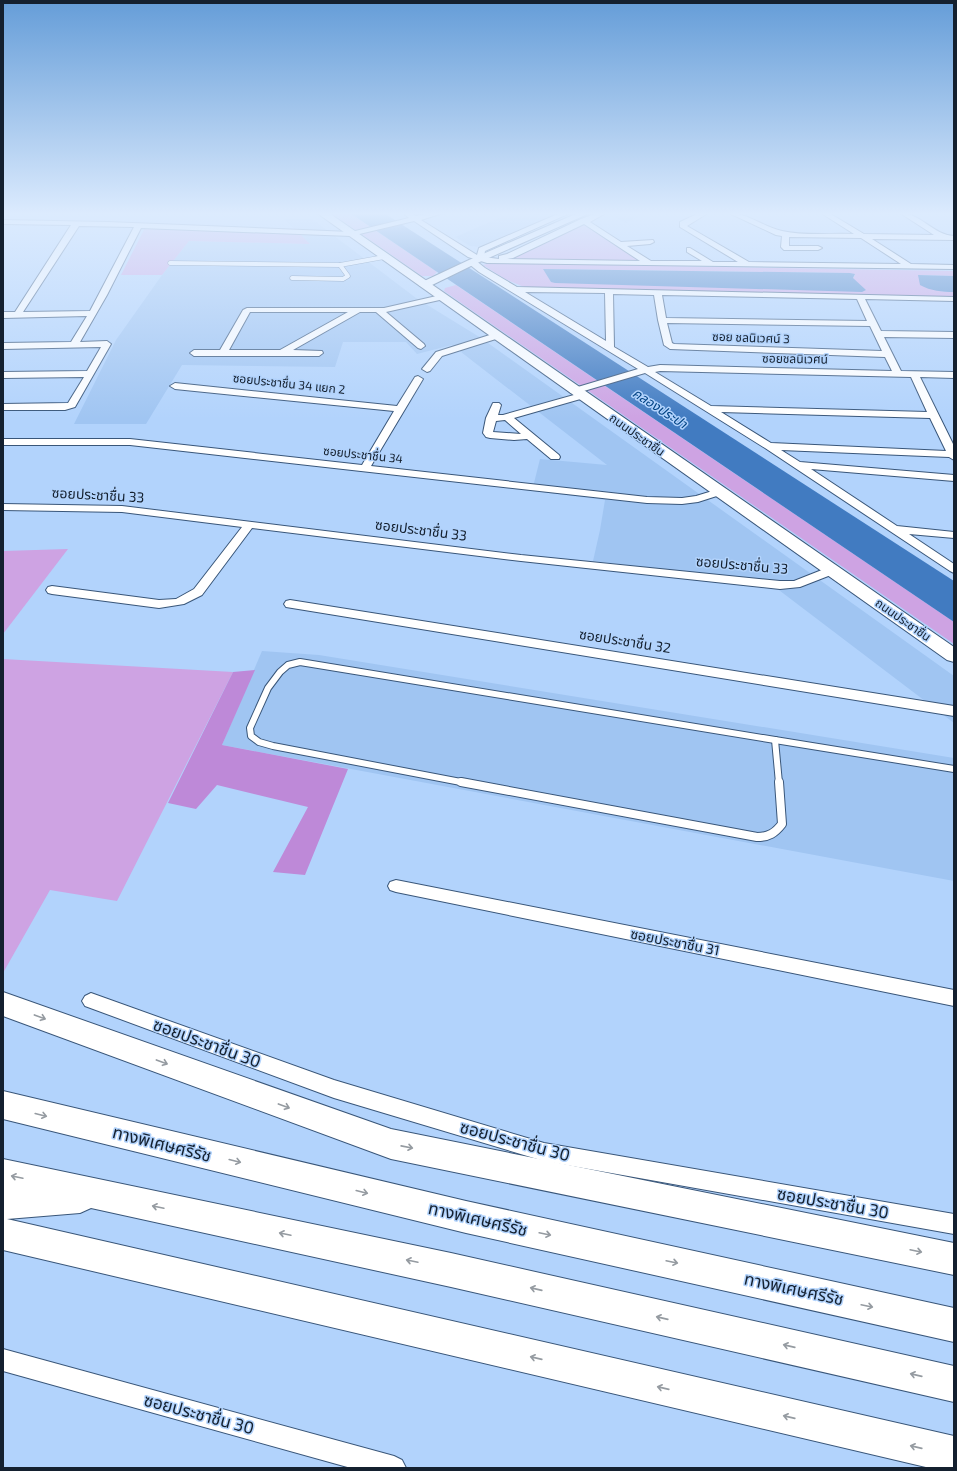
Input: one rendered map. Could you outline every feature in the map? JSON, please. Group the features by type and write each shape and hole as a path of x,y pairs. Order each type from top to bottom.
{"highway":[{"path":"3,1004 391,1144 954,1259"},
{"name":"ทางพิเศษศรีรัช","path":"3,1106 466,1217 954,1325"},
{"path":"3,1174 451,1270 954,1384"},
{"path":"3,1203 103,1195"},
{"path":"3,1234 954,1455"}],"main road":[{"name":"ถนนประชาชื่น","path":"419,282 954,656"}],"street":[{"path":"17,315 39,282"},
{"path":"74,344 93,314 110,282"},
{"path":"424,285 432,282"},
{"path":"502,282 769,446 954,569"},
{"path":"515,289 954,299"},
{"path":"609,291 610,348"},
{"name":"ซอย ชลนิเวศน์ 3","path":"658,292 662,320 668,345 674,347 888,354"},
{"path":"859,296 898,374"},
{"path":"224,353 247,310 378,310 396,308 441,297"},
{"path":"280,353 360,310"},
{"path":"378,310 421,346"},
{"path":"3,315 93,314"},
{"path":"662,320 873,324"},
{"path":"879,334 954,336"},
{"path":"427,369 439,354 496,336"},
{"path":"3,346 107,344 72,405 3,407"},
{"path":"194,353 319,353"},
{"name":"ซอยชลนิเวศน์","path":"492,418 506,417 577,393 596,384 635,372 666,368 954,375"},
{"path":"3,375 90,374"},
{"path":"769,446 953,456 914,374"},
{"path":"364,468 418,379"},
{"name":"ซอยประชาชื่น 34 แยก 2","path":"175,386 400,409"},
{"path":"496,405 488,433 490,435 514,437 530,436"},
{"path":"709,409 934,415"},
{"path":"506,417 555,457"},
{"name":"ซอยประชาชื่น 34","path":"3,442 130,442 647,500 682,501 698,499 719,492"},
{"path":"797,465 954,478"},
{"name":"ซอยประชาชื่น 33","path":"3,507 122,509 521,558 780,585 796,584 832,570"},
{"path":"52,590 159,604 175,604 188,599 198,592 250,524"},
{"path":"893,529 954,535"},
{"name":"ซอยประชาชื่น 32","path":"290,604 954,711"},
{"name":"ซอยประชาชื่น 31","path":"396,886 954,998"},
{"name":"ซอยประชาชื่น 30","path":"91,1001 334,1089 544,1152 954,1224"},
{"name":"ซอยประชาชื่น 30","path":"3,1360 394,1468"}],"lane":[{"path":"775,739 782,824 776,833 765,838 752,837 273,746 259,742 251,736 250,728 268,688 288,665 300,662 775,739 954,769"}],"shaded area":[{"path":"157,282 394,282 416,298 481,338 954,676 954,723 767,581 593,561 605,500 532,491 540,459 607,465 452,345 417,354 406,342 343,342 335,367 182,365 146,424 74,424 116,340"},
{"path":"511,282 926,282 938,291 954,292 954,297 549,289 524,287"},
{"path":"456,285 954,622 954,644 444,291 445,288"},
{"path":"68,549 3,634 3,551"},
{"path":"262,651 319,655 954,758 954,881 222,745"},
{"path":"3,659 233,672 117,901 50,890 3,973"},
{"path":"255,670 222,745 348,769 305,875 273,872 308,807 217,785 196,809 168,803 233,672"}],"water":[{"name":"คลองประปา","path":"451,282 490,282 954,581 954,622"},
{"path":"551,282 857,282 866,290 862,292"},
{"path":"919,282 954,282 954,292 937,291 920,285"}]}
